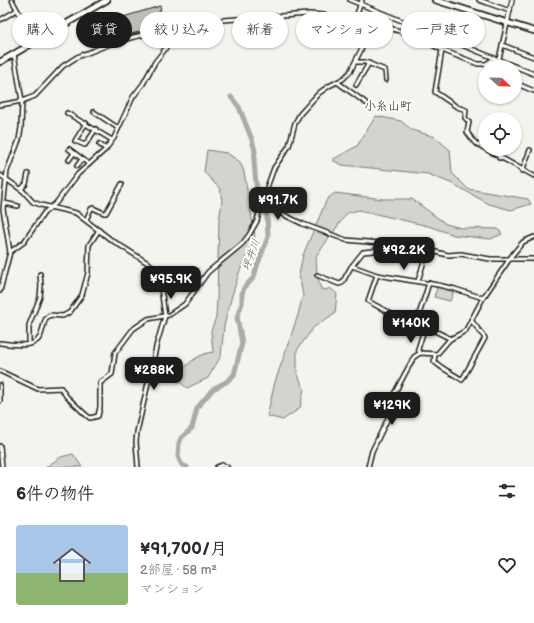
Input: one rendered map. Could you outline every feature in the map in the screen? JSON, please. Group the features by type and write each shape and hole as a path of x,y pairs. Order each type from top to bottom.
{"highway":[{"path":"435,0 507,24 534,31"},
{"path":"68,23 104,1"},
{"path":"0,62 25,48"}],"main road":[{"path":"507,24 512,0"}],"street":[{"path":"0,20 17,10 12,0"},
{"path":"350,0 534,74"},
{"path":"358,12 362,0"},
{"path":"479,0 510,11"},
{"path":"224,20 296,15"},
{"path":"499,59 507,24"},
{"path":"393,29 414,35 442,50 478,64"},
{"path":"0,105 22,101 35,96 63,66 77,57 118,41 140,35"},
{"path":"502,45 534,57"},
{"path":"10,252 24,242 30,232 56,203 78,174 106,148 112,140 133,97 143,84 155,62 166,48"},
{"path":"0,371 38,389 60,388 66,396 90,418 98,416 100,408 100,383 112,374 116,351 138,324 150,318 165,316 185,304 208,272 242,244 253,230 276,165 287,151 295,123 300,114 319,93 350,72 362,48"},
{"path":"442,50 435,92 457,107 466,110 465,118 469,121 467,129 469,136 478,145"},
{"path":"0,291 10,252 5,222 4,203 7,171 19,140 21,128 22,101 14,54"},
{"path":"492,60 499,59"},
{"path":"356,62 369,63 385,70 386,80"},
{"path":"356,85 369,63"},
{"path":"337,82 366,103"},
{"path":"522,86 534,92"},
{"path":"94,112 118,128"},
{"path":"68,113 112,140"},
{"path":"86,123 75,140 85,145 96,130"},
{"path":"99,144 106,148"},
{"path":"69,149 89,164"},
{"path":"522,171 530,150"},
{"path":"68,160 74,153"},
{"path":"496,156 534,176"},
{"path":"76,166 82,159"},
{"path":"21,189 26,184 28,174"},
{"path":"0,175 21,189 33,202 41,206 76,213 157,270 161,279 165,316 157,343 136,437 138,467"},
{"path":"86,220 91,209 93,208 104,213 106,212 122,184"},
{"path":"4,203 18,206"},
{"path":"261,204 303,224 341,238 386,245 415,247 448,256 461,254 485,259 534,259"},
{"path":"0,222 5,222"},
{"path":"0,343 29,344 35,342 41,336 46,318 50,315 63,316 70,312 82,295 88,274 88,245 99,230"},
{"path":"368,467 372,451 390,414 387,407 414,356 420,353 434,355 441,351 451,339 464,331 483,298 510,259 523,242 534,236"},
{"path":"317,275 340,284 363,252 373,251 386,245"},
{"path":"418,281 427,251"},
{"path":"352,266 377,275 429,283 483,298"},
{"path":"29,344 29,325 40,297 40,274"},
{"path":"377,275 368,301 420,329 423,333 418,349 420,353"},
{"path":"415,327 429,283"},
{"path":"434,355 434,361 437,364 462,380 485,338 471,320"},
{"path":"417,322 451,339"},
{"path":"0,385 0,401"},
{"path":"0,446 2,467"},
{"path":"217,467 223,465 226,467"}],"shaded area":[{"path":"376,116 401,121 412,130 435,137 450,150 452,173 468,189 528,199 531,204 511,210 489,204 453,184 428,174 342,165 332,160 357,146"},
{"path":"207,150 227,153 240,162 244,172 255,236 239,273 231,299 224,326 221,356 208,378 187,388 177,380 183,370 196,358 213,352 211,331 216,317 219,221 222,201 220,189 204,172"},
{"path":"335,193 383,199 412,199 446,224 461,228 498,229 502,234 491,239 454,235 428,226 359,210 347,213 316,256 317,275 321,289 326,290 330,288 337,294 335,313 314,327 297,350 297,373 304,389 300,408 283,420 267,416 275,382 298,315 303,295 299,275 303,255 327,199"},
{"path":"438,285 455,289 450,301 434,297"},
{"path":"73,454 82,467 46,467 61,457"}],"building":[{"path":"160,6 161,9 159,12 140,12 140,32 132,34 132,14"}],"waterway":[{"name":"坪井川","path":"187,467 182,465 178,457 179,443 181,438 192,428 197,408 213,389 226,382 234,375 242,343 237,317 242,303 242,294 244,288 254,277 268,237 267,216 256,184 254,162 255,151 239,107 231,97"}],"district":[{"name":"小糸山町","path":"388,106"}]}
